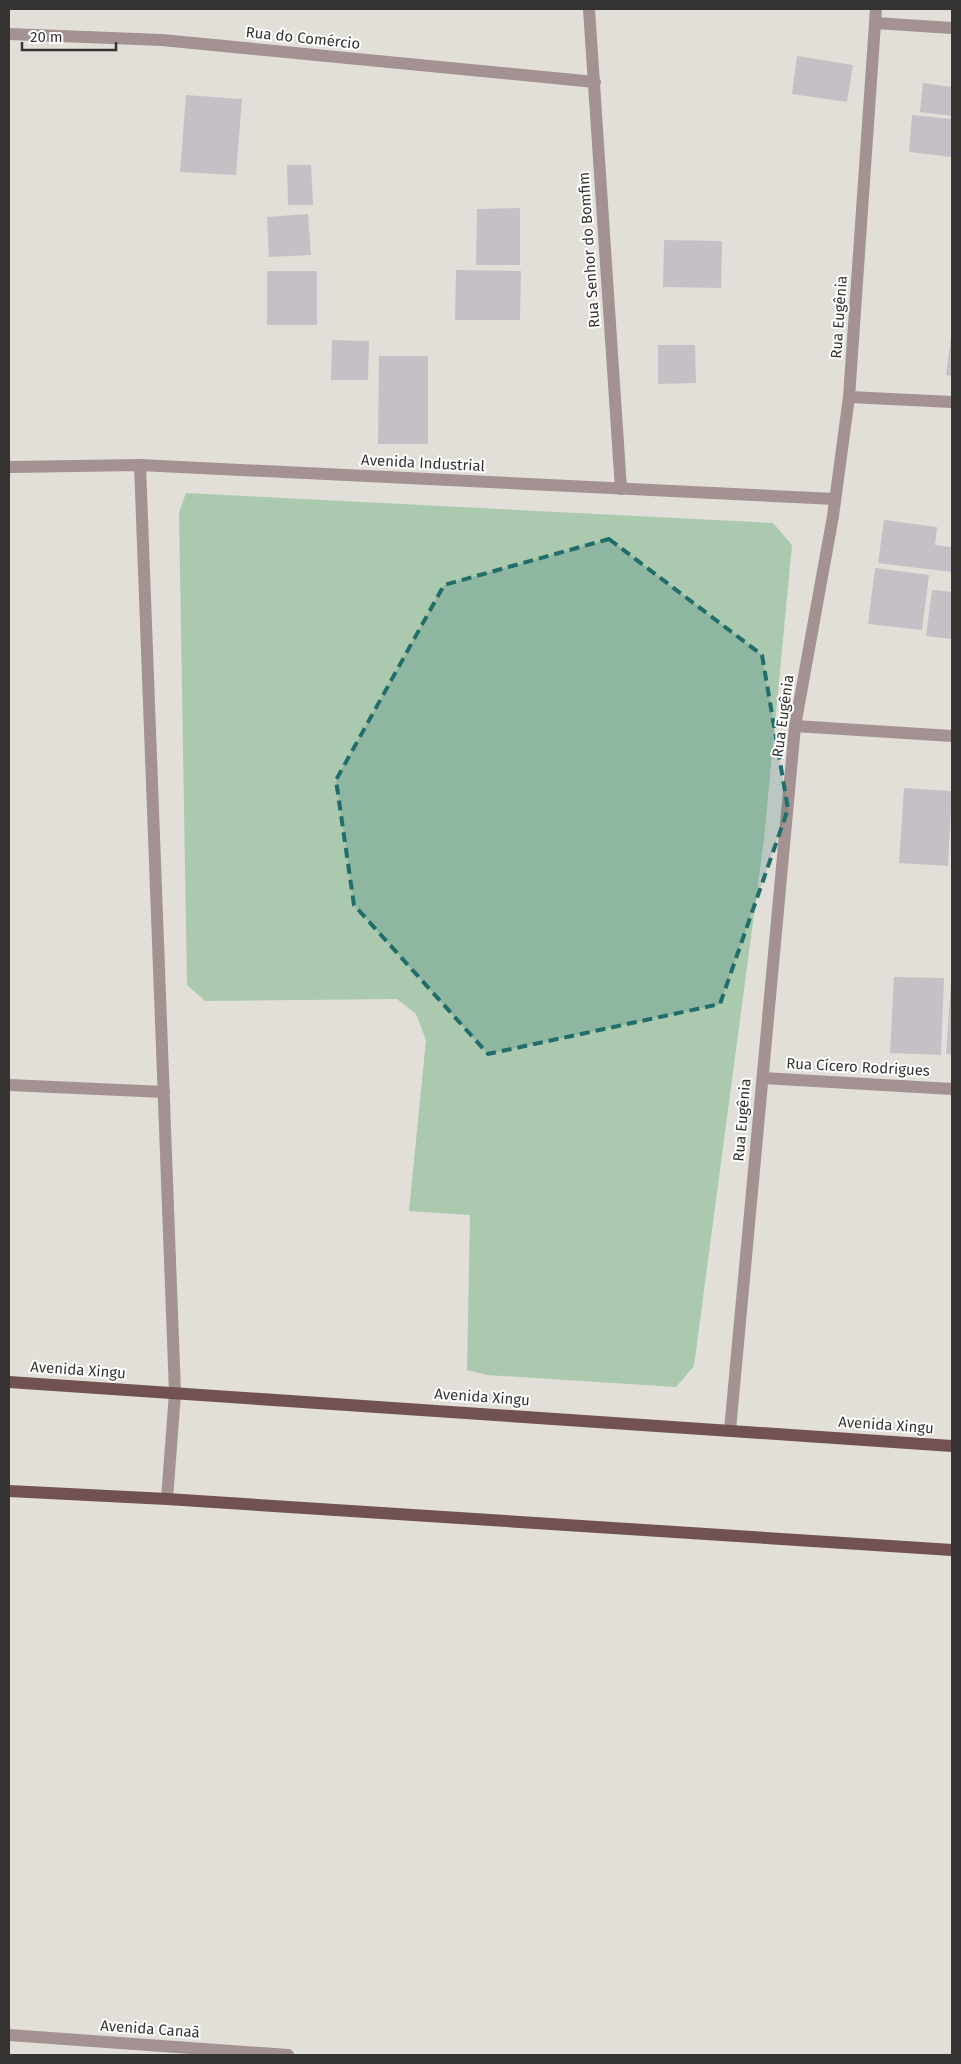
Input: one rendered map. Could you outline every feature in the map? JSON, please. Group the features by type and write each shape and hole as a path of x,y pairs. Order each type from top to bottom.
{"main road":[{"name":"Avenida Xingu","path":"9,1382 952,1446"},
{"path":"9,1491 167,1499 952,1550"}],"street":[{"name":"Rua Senhor do Bomfim","path":"589,9 621,489"},
{"name":"Rua Eugênia","path":"730,1430 796,726 836,499 849,397 876,9"},
{"path":"875,23 952,28"},
{"name":"Rua do Comércio","path":"9,34 162,40 594,82"},
{"path":"849,397 952,402"},
{"path":"140,465 175,1393 167,1499"},
{"name":"Avenida Industrial","path":"9,467 140,465 836,499"},
{"path":"796,726 952,736"},
{"name":"Rua Cícero Rodrigues","path":"762,1078 952,1089"},
{"path":"9,1086 164,1092"},
{"name":"Avenida Canaã","path":"9,2035 225,2053 288,2055"}],"highlighted area":[{"path":"609,539 762,655 788,809 720,1004 488,1054 354,905 336,780 444,585"}],"green space":[{"path":"186,493 773,523 792,545 764,839 694,1366 676,1387 487,1375 467,1370 470,1215 409,1211 426,1040 416,1014 397,999 205,1001 187,985 179,512"}],"building":[{"path":"797,56 853,65 847,102 792,94"},
{"path":"923,83 952,87 952,116 920,112"},
{"path":"186,95 242,99 236,175 180,172"},
{"path":"912,115 952,119 952,157 909,152"},
{"path":"287,165 311,165 313,205 288,205"},
{"path":"520,208 520,265 476,265 477,209"},
{"path":"308,214 311,255 269,257 267,217"},
{"path":"664,240 722,241 721,288 663,287"},
{"path":"456,270 521,271 520,320 455,320"},
{"path":"267,271 317,271 317,325 267,325"},
{"path":"952,338 952,376 946,375"},
{"path":"332,340 369,341 368,380 331,380"},
{"path":"658,345 695,345 696,383 658,384"},
{"path":"379,356 428,356 428,444 378,444"},
{"path":"884,520 937,527 935,545 952,547 951,572 878,563"},
{"path":"875,568 929,575 922,630 868,624"},
{"path":"932,590 952,592 952,639 926,636"},
{"path":"904,788 952,791 948,866 899,863"},
{"path":"894,977 944,978 941,1055 890,1053"},
{"path":"952,983 952,1055 946,1054"}]}
